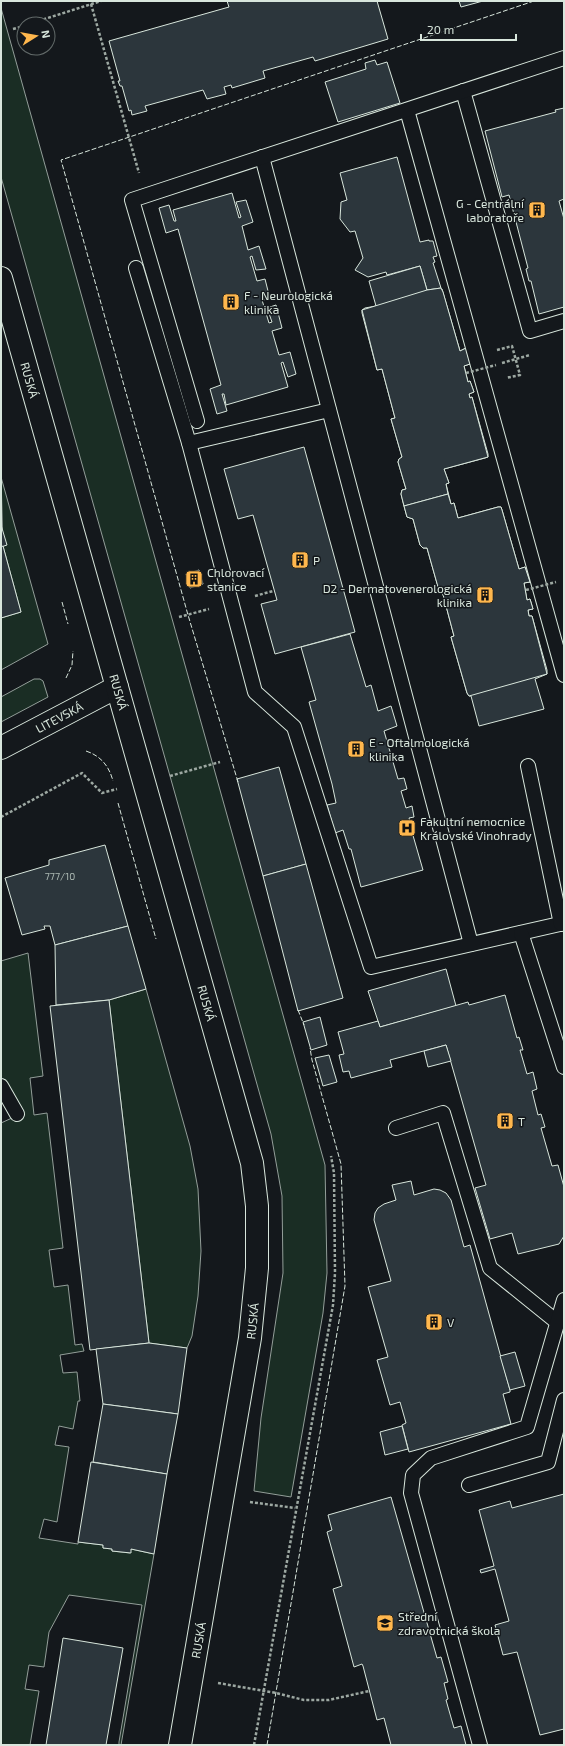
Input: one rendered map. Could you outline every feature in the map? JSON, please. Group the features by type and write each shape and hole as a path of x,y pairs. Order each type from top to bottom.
{"street":[{"name":"RUSKÁ","path":"1,278 252,1163 258,1206 257,1268 250,1338 180,1745"},
{"name":"LITEVSKÁ","path":"1,748 117,687"}],"lane":[{"path":"197,420 132,200 564,58"},
{"path":"464,91 530,330 564,321"},
{"path":"408,110 564,675"},
{"path":"262,158 471,944"},
{"path":"136,268 189,443 255,692 294,726 370,967 563,924 528,766"},
{"path":"189,443 329,410"},
{"path":"521,933 564,1067"},
{"path":"1,1086 17,1114"},
{"path":"396,1128 443,1113 490,1268 557,1322"},
{"path":"480,1745 411,1493 413,1475 431,1458 527,1427 564,1300"},
{"path":"469,1485 548,1462 564,1400"}],"path":[{"path":"53,16 101,1"},
{"path":"90,4 145,195"},
{"path":"512,346 520,375"},
{"path":"466,373 516,359"},
{"path":"526,590 556,582"},
{"path":"1,817 82,773 102,793 145,783 220,762"},
{"path":"254,1745 295,1508 333,1305 335,1273 334,1173 331,1156"},
{"path":"223,1498 295,1508"},
{"path":"192,1679 264,1691 304,1700 329,1700 369,1691"}],"green space":[{"path":"1,8 325,1165 327,1273 323,1313 291,1497 254,1491 261,1418 283,1273 282,1196 271,1134 1,177"},
{"path":"1,477 48,644 1,670 1,618 21,612 3,546"},
{"path":"34,679 40,679 43,681 48,697 1,722 1,697"},
{"path":"28,953 43,1076 30,1078 34,1115 47,1113 63,1248 49,1250 54,1287 68,1285 75,1345 82,1344 84,1351 60,1355 63,1373 77,1372 80,1401 78,1401 73,1429 59,1426 55,1445 69,1447 57,1522 44,1519 39,1538 78,1544 78,1542 103,1545 103,1548 112,1549 112,1551 130,1553 131,1549 154,1554 121,1745 119,1745 119,1742 142,1605 69,1595 49,1632 44,1667 29,1665 25,1689 39,1691 30,1745 1,1745 1,1123 12,1118 1,1098 1,961"},
{"path":"146,989 190,1146 198,1189 201,1251 198,1296 192,1336 187,1348 149,1343 109,1000"}],"building":[{"path":"227,1 377,1 388,39 315,61 313,57 263,71 265,78 232,88 231,85 224,87 226,94 207,99 203,90 145,106 147,111 132,115 131,110 129,111 122,86 120,86 118,81 120,81 109,41 229,7"},
{"path":"459,1 483,1 461,7"},
{"path":"375,60 377,65 387,62 400,103 338,122 325,82 366,69 365,63"},
{"name":"G - Centrální laboratoře","path":"564,108 564,199 559,201 564,219 564,307 539,314 531,281 529,281 526,269 528,268 509,195 502,197 485,131 556,112 555,110"},
{"path":"397,157 420,242 429,240 433,241 437,256 433,257 435,262 433,263 441,288 427,290 420,266 387,275 386,272 368,277 355,270 363,258 355,231 350,232 340,219 341,202 347,200 340,173"},
{"name":"F - Neurologická klinika","path":"232,193 239,218 241,217 236,202 246,200 253,222 242,226 248,250 259,246 266,269 256,270 252,256 250,257 257,281 265,279 270,299 262,300 269,323 272,322 267,308 276,305 282,328 272,331 279,355 290,352 296,374 288,377 283,362 281,363 288,387 226,405 224,394 222,394 227,411 217,414 210,389 221,385 178,229 166,233 159,208 169,205 174,221 176,221 173,210"},
{"path":"420,266 427,290 442,289 460,351 466,348 470,364 464,366 468,382 470,381 474,392 469,394 470,398 472,397 488,454 488,457 444,469 449,483 446,484 451,504 454,503 458,518 501,507 519,569 525,567 530,582 524,583 527,600 530,599 533,609 528,610 529,616 532,616 547,670 547,674 535,679 544,709 479,726 471,696 467,693 451,637 454,636 441,587 438,587 427,548 423,548 420,545 413,519 407,517 401,494 402,490 406,489 398,462 402,457 391,419 395,418 382,369 377,370 362,313 362,310 365,308 376,306 369,281"},
{"path":"441,288 460,351 466,348 470,364 464,366 468,382 470,381 474,392 469,394 470,398 472,397 488,457 444,469 449,483 446,484 448,494 404,506 401,494 402,490 406,489 398,462 402,457 391,419 395,418 382,369 377,370 362,310 427,290"},
{"name":"P","path":"304,447 355,632 275,654 261,604 277,600 253,515 238,519 224,469"},
{"name":"D2 - Dermatovenerologická klinika","path":"448,494 451,504 454,503 458,518 501,507 519,569 525,567 530,582 524,583 527,600 530,599 533,609 528,610 529,616 532,616 547,674 469,696 467,693 451,637 454,636 441,587 438,587 427,548 423,548 420,545 413,519 407,517 404,506"},
{"path":"1,525 7,545 1,547"},
{"path":"3,546 21,612 1,618 1,547"},
{"name":"Chlorovací stanice","path":"199,570 203,584 190,588 186,574"},
{"name":"E - Oftalmologická klinika","path":"350,634 366,687 371,685 378,711 391,706 397,726 384,731 398,779 404,778 407,789 401,791 406,808 412,806 414,817 409,818 423,870 361,887 351,849 349,849 343,830 335,833 327,805 336,803 309,702 316,700 301,647"},
{"path":"279,767 306,864 263,876 237,779"},
{"path":"105,845 128,926 55,945 50,926 44,926 45,929 22,935 5,878 49,865 49,860"},
{"path":"306,864 343,998 298,1011 263,876"},
{"path":"128,926 146,989 109,1000 56,1005 55,945"},
{"path":"446,969 456,1006 380,1027 368,991"},
{"name":"T","path":"505,995 517,1038 519,1037 523,1050 520,1050 527,1074 533,1072 537,1089 532,1091 538,1115 541,1114 545,1127 541,1128 552,1166 558,1165 564,1187 564,1236 559,1244 518,1254 512,1233 490,1239 475,1188 486,1185 446,1045 390,1060 392,1067 351,1078 349,1071 343,1072 339,1055 344,1054 338,1032 378,1021 380,1027 468,1002 469,1005"},
{"path":"109,1000 149,1343 90,1350 50,1006"},
{"path":"320,1017 327,1045 311,1050 303,1022"},
{"path":"446,1045 451,1061 428,1067 424,1051"},
{"path":"329,1055 337,1082 323,1086 315,1058"},
{"name":"V","path":"411,1181 414,1195 434,1189 446,1193 451,1200 464,1247 470,1245 510,1390 510,1392 503,1394 511,1424 409,1452 402,1425 406,1423 400,1402 390,1405 377,1360 388,1357 368,1287 391,1281 374,1220 375,1213 378,1208 384,1204 396,1200 392,1185"},
{"path":"149,1343 187,1348 178,1414 103,1404 96,1349"},
{"path":"515,1352 525,1386 510,1390 500,1356"},
{"path":"103,1404 178,1414 167,1474 93,1462"},
{"path":"402,1426 408,1449 385,1455 380,1432"},
{"path":"91,1462 167,1474 154,1554 131,1549 131,1553 112,1551 112,1549 103,1548 103,1545 78,1542"},
{"path":"564,1494 564,1729 540,1735 517,1652 503,1655 495,1625 509,1621 495,1569 481,1573 480,1570 494,1566 479,1510 510,1501 512,1508"},
{"name":"Střední zdravotnická škola","path":"391,1497 437,1658 441,1657 448,1682 444,1683 448,1699 446,1700 454,1728 461,1726 466,1745 391,1745 384,1718 377,1720 363,1666 362,1664 354,1667 333,1589 342,1586 327,1532 332,1530 328,1515"},
{"path":"63,1638 123,1648 106,1745 46,1745"}],"fence":[{"path":"238,782 188,615 61,160 534,1"},
{"path":"62,602 68,624"},
{"path":"66,678 72,665 73,651"},
{"path":"86,751 104,762 113,781"},
{"path":"118,803 156,939"},
{"path":"298,1010 304,1025"},
{"path":"267,1745 345,1286 341,1164 310,1048"}],"place":[{"name":"G - Centrální laboratoře","path":"537,210"},
{"name":"F - Neurologická klinika","path":"231,302"},
{"name":"P","path":"300,560"},
{"name":"Chlorovací stanice","path":"194,579"},
{"name":"D2 - Dermatovenerologická klinika","path":"485,595"},
{"name":"E - Oftalmologická klinika","path":"356,749"},
{"name":"Fakultní nemocnice Královské Vinohrady","path":"407,828"},
{"name":"T","path":"505,1121"},
{"name":"V","path":"434,1322"},
{"name":"Střední zdravotnická škola","path":"385,1623"}]}
